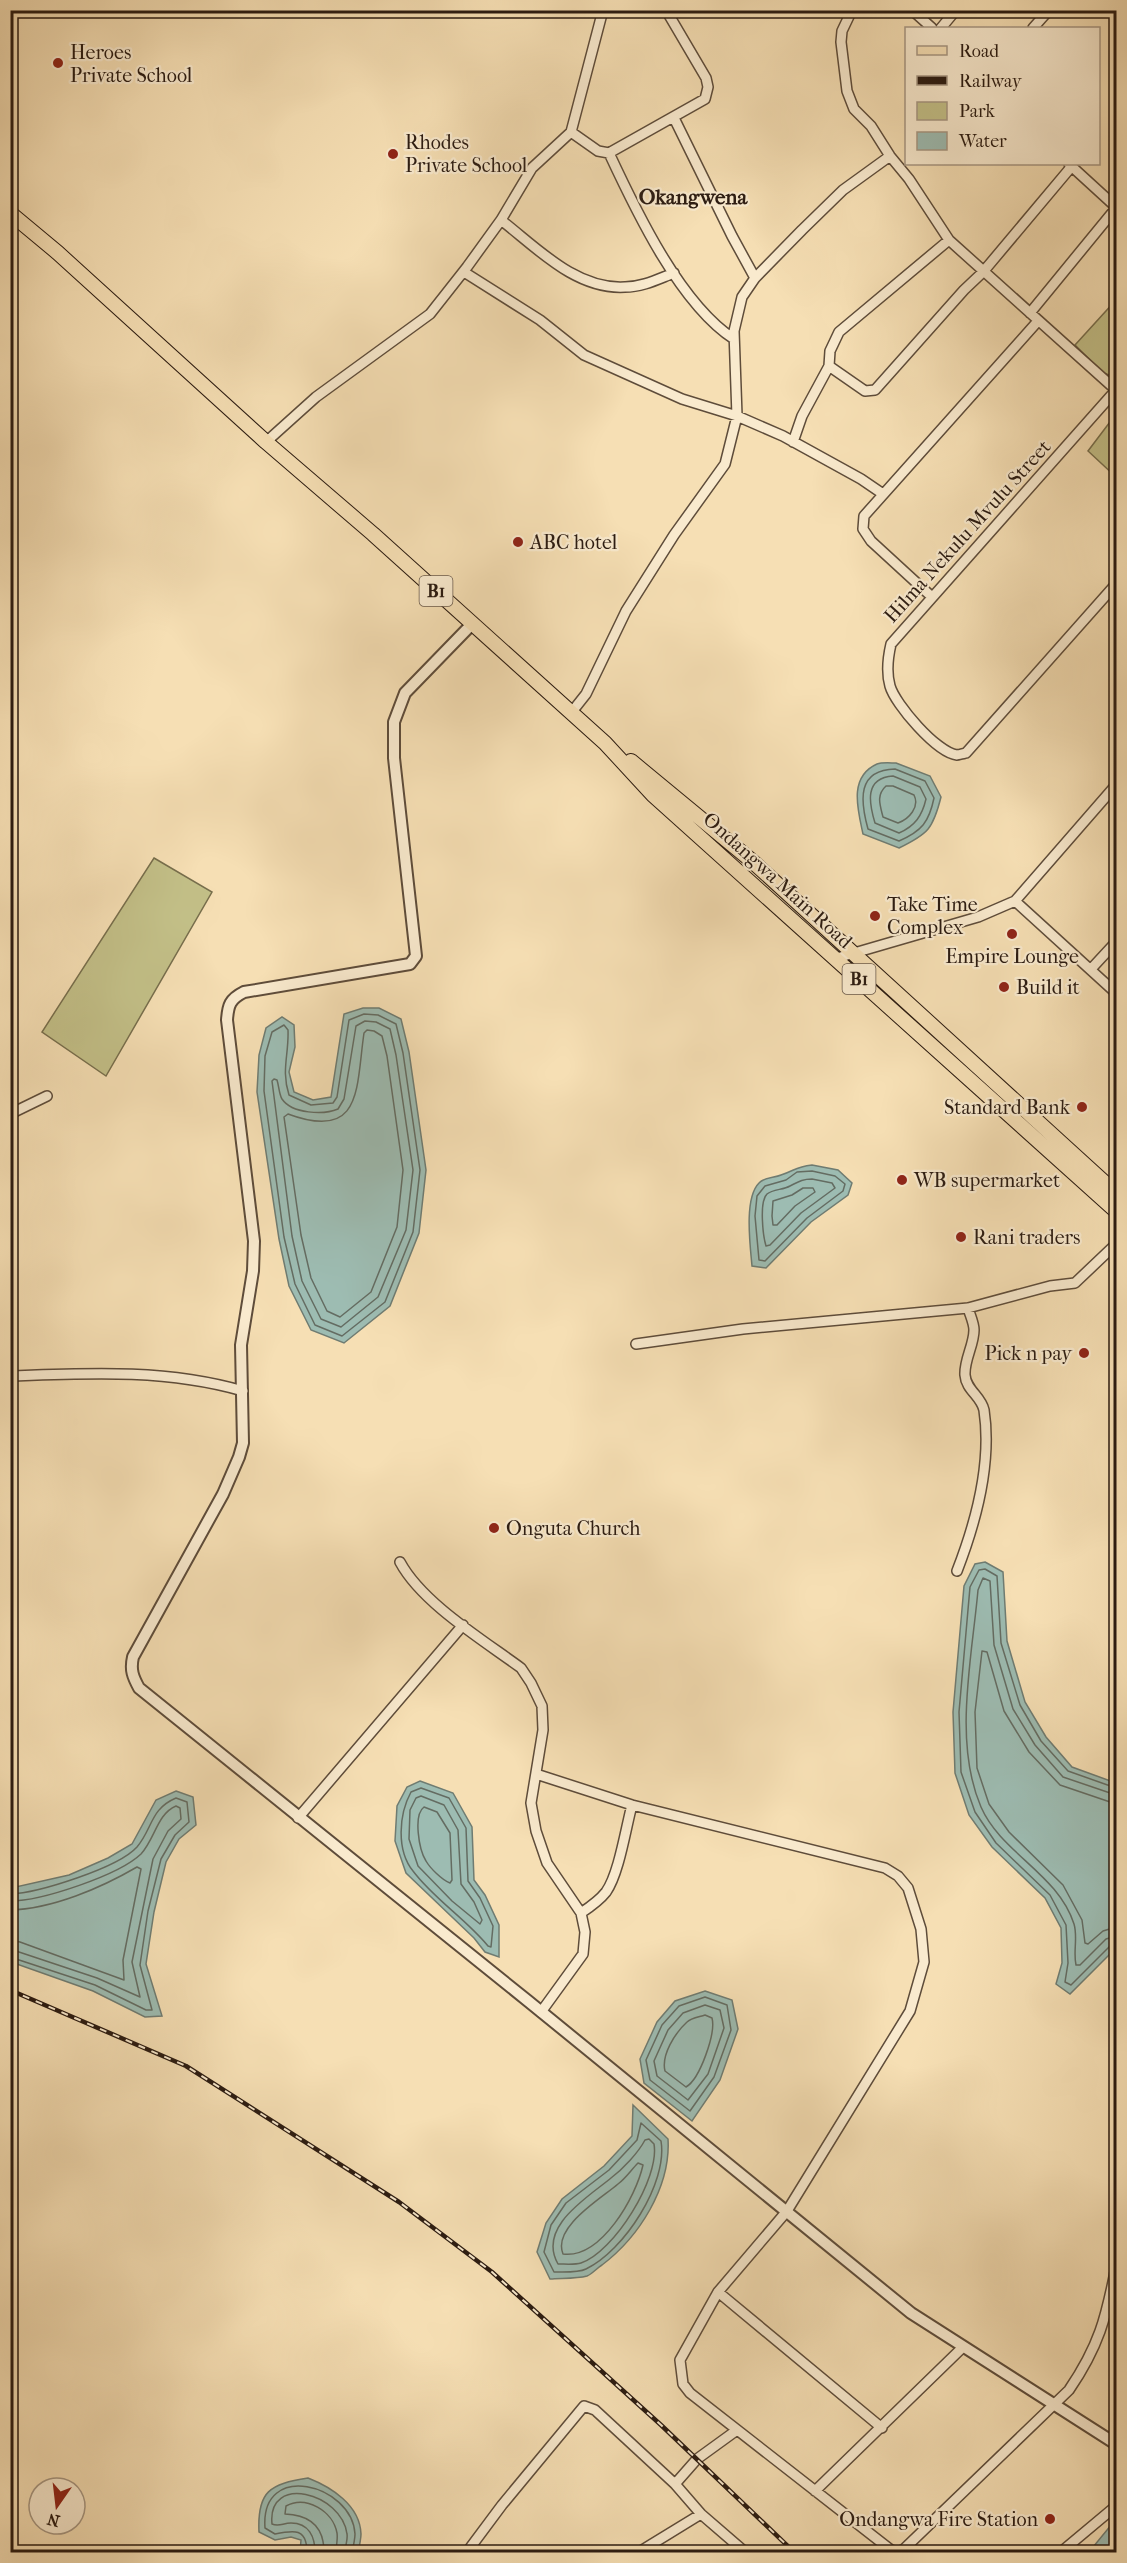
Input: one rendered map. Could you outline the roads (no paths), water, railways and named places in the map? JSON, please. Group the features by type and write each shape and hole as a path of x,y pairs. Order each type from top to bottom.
{"main road":[{"name":"B1","path":"10,213 58,253 266,442"},
{"name":"Ondangwa Main Road","path":"266,442 374,534 605,743 652,795 837,958 1116,1211"},
{"name":"Ondangwa Main Road","path":"605,743 625,756 752,861 1116,1192"},
{"path":"1026,1131 1036,1120"}],"street":[{"path":"266,442 316,397 430,314 464,272 501,220 532,168 571,132 603,10"},
{"path":"571,132 598,151 609,153 702,103 708,94 706,78 666,10"},
{"path":"852,10 841,42 847,91 854,109 871,126 890,156 909,178 949,240 1116,390"},
{"path":"912,10 931,27"},
{"path":"942,27 956,10"},
{"path":"1034,27 1049,10"},
{"path":"674,118 755,278"},
{"path":"609,153 634,206 674,273 710,321 734,339"},
{"path":"572,714 586,694 626,611 674,535 725,464 737,416 734,320 742,297 755,278 843,190 890,156"},
{"path":"829,366 865,391 875,390 964,290 983,272 1071,165 1116,207 1030,313"},
{"path":"501,220 566,270 595,284 614,287 636,286 674,273"},
{"path":"793,442 802,416 829,366 830,351 839,332 949,240"},
{"path":"464,272 540,320 584,356 682,399 737,416 793,442 861,479 883,494"},
{"path":"932,597 871,541 863,529 864,516 1038,321"},
{"name":"Hilma Nekulu Mvulu Street","path":"1116,390 891,644 888,675 897,703 910,719 946,751 957,755 966,753 1116,584"},
{"path":"472,624 405,693 394,722 394,758 416,956 410,964 244,992 232,998 228,1008 227,1020 254,1241 253,1271 241,1346 243,1443 223,1494 133,1657 131,1668 139,1688 911,2313 1116,2444"},
{"path":"837,958 851,952 978,917 1015,901 1116,785"},
{"path":"1015,901 1116,993"},
{"path":"1091,969 1116,942"},
{"path":"10,1114 47,1096"},
{"path":"636,1344 743,1329 968,1308 1050,1286 1075,1283 1116,1244"},
{"path":"957,1571 974,1519 985,1443 983,1403 966,1385 965,1369 974,1328 968,1308"},
{"path":"10,1376 158,1375 216,1383 243,1391"},
{"path":"400,1562 408,1578 521,1668 542,1706 543,1730 531,1803 536,1831 547,1863 581,1913 585,1932 583,1954 541,2012"},
{"path":"298,1818 463,1624"},
{"path":"536,1774 632,1805 885,1868 898,1876 908,1888 921,1929 924,1962 910,2011 787,2211 718,2292 680,2360 683,2384 690,2393 891,2550 898,2552 904,2549 1069,2390 1088,2362 1100,2334 1116,2266"},
{"path":"581,1913 607,1891 614,1877 632,1805"},
{"path":"718,2292 882,2428"},
{"path":"815,2491 963,2347"},
{"path":"467,2553 502,2505 584,2406 596,2410 675,2484 701,2514 745,2553"},
{"path":"675,2484 697,2459 737,2430"},
{"path":"1061,2553 1116,2506"},
{"path":"639,2553 701,2514"}],"water":[{"path":"879,763 896,763 930,776 941,797 932,824 928,829 917,839 899,848 863,834 857,795 862,777 868,770"},
{"path":"363,1008 379,1008 401,1019 409,1052 426,1170 419,1233 390,1306 344,1343 311,1330 289,1286 279,1239 257,1092 259,1055 266,1028 282,1017 294,1025 295,1047 289,1072 294,1092 313,1100 331,1097 344,1014"},
{"path":"812,1165 838,1170 852,1183 848,1195 811,1222 766,1268 752,1266 749,1222 754,1190 764,1180"},
{"path":"985,1562 1003,1572 1007,1641 1025,1702 1046,1737 1072,1767 1116,1783 1116,1948 1070,1994 1056,1984 1062,1963 1061,1928 1045,1898 992,1847 969,1815 955,1773 953,1712 964,1586 975,1564"},
{"path":"420,1781 453,1793 472,1827 474,1880 485,1895 499,1925 499,1957 485,1952 474,1938 406,1873 395,1841 397,1806 407,1787"},
{"path":"176,1791 193,1797 196,1825 179,1839 166,1862 154,1912 146,1964 162,2016 145,2017 93,1991 11,1962 11,1888 69,1875 108,1858 132,1844 156,1800"},
{"path":"705,1991 732,2000 738,2029 720,2080 692,2121 644,2083 640,2059 657,2022 675,2001"},
{"path":"633,2105 668,2139 668,2157 664,2175 650,2210 616,2254 591,2274 550,2279 537,2252 546,2223 562,2199 604,2166 632,2136"},
{"path":"308,2478 326,2486 343,2498 356,2514 361,2534 358,2552 300,2552 301,2540 291,2537 275,2540 259,2532 260,2507 268,2492 284,2483"},
{"path":"1116,2519 1116,2552 1089,2552"}],"railway":[{"path":"10,1990 186,2066 399,2202 492,2272 661,2425 794,2552"}],"place":[{"name":"Heroes Private School","path":"58,63"},
{"name":"Rhodes Private School","path":"393,154"},
{"name":"ABC hotel","path":"518,542"},
{"name":"Take Time Complex","path":"875,916"},
{"name":"Empire Lounge","path":"1012,934"},
{"name":"Build it","path":"1004,987"},
{"name":"Standard Bank","path":"1082,1107"},
{"name":"WB supermarket","path":"902,1180"},
{"name":"Rani traders","path":"961,1237"},
{"name":"Pick n pay","path":"1084,1353"},
{"name":"Onguta Church","path":"494,1528"},
{"name":"Ondangwa Fire Station","path":"1050,2519"}],"district":[{"name":"Okangwena","path":"693,197"}]}
